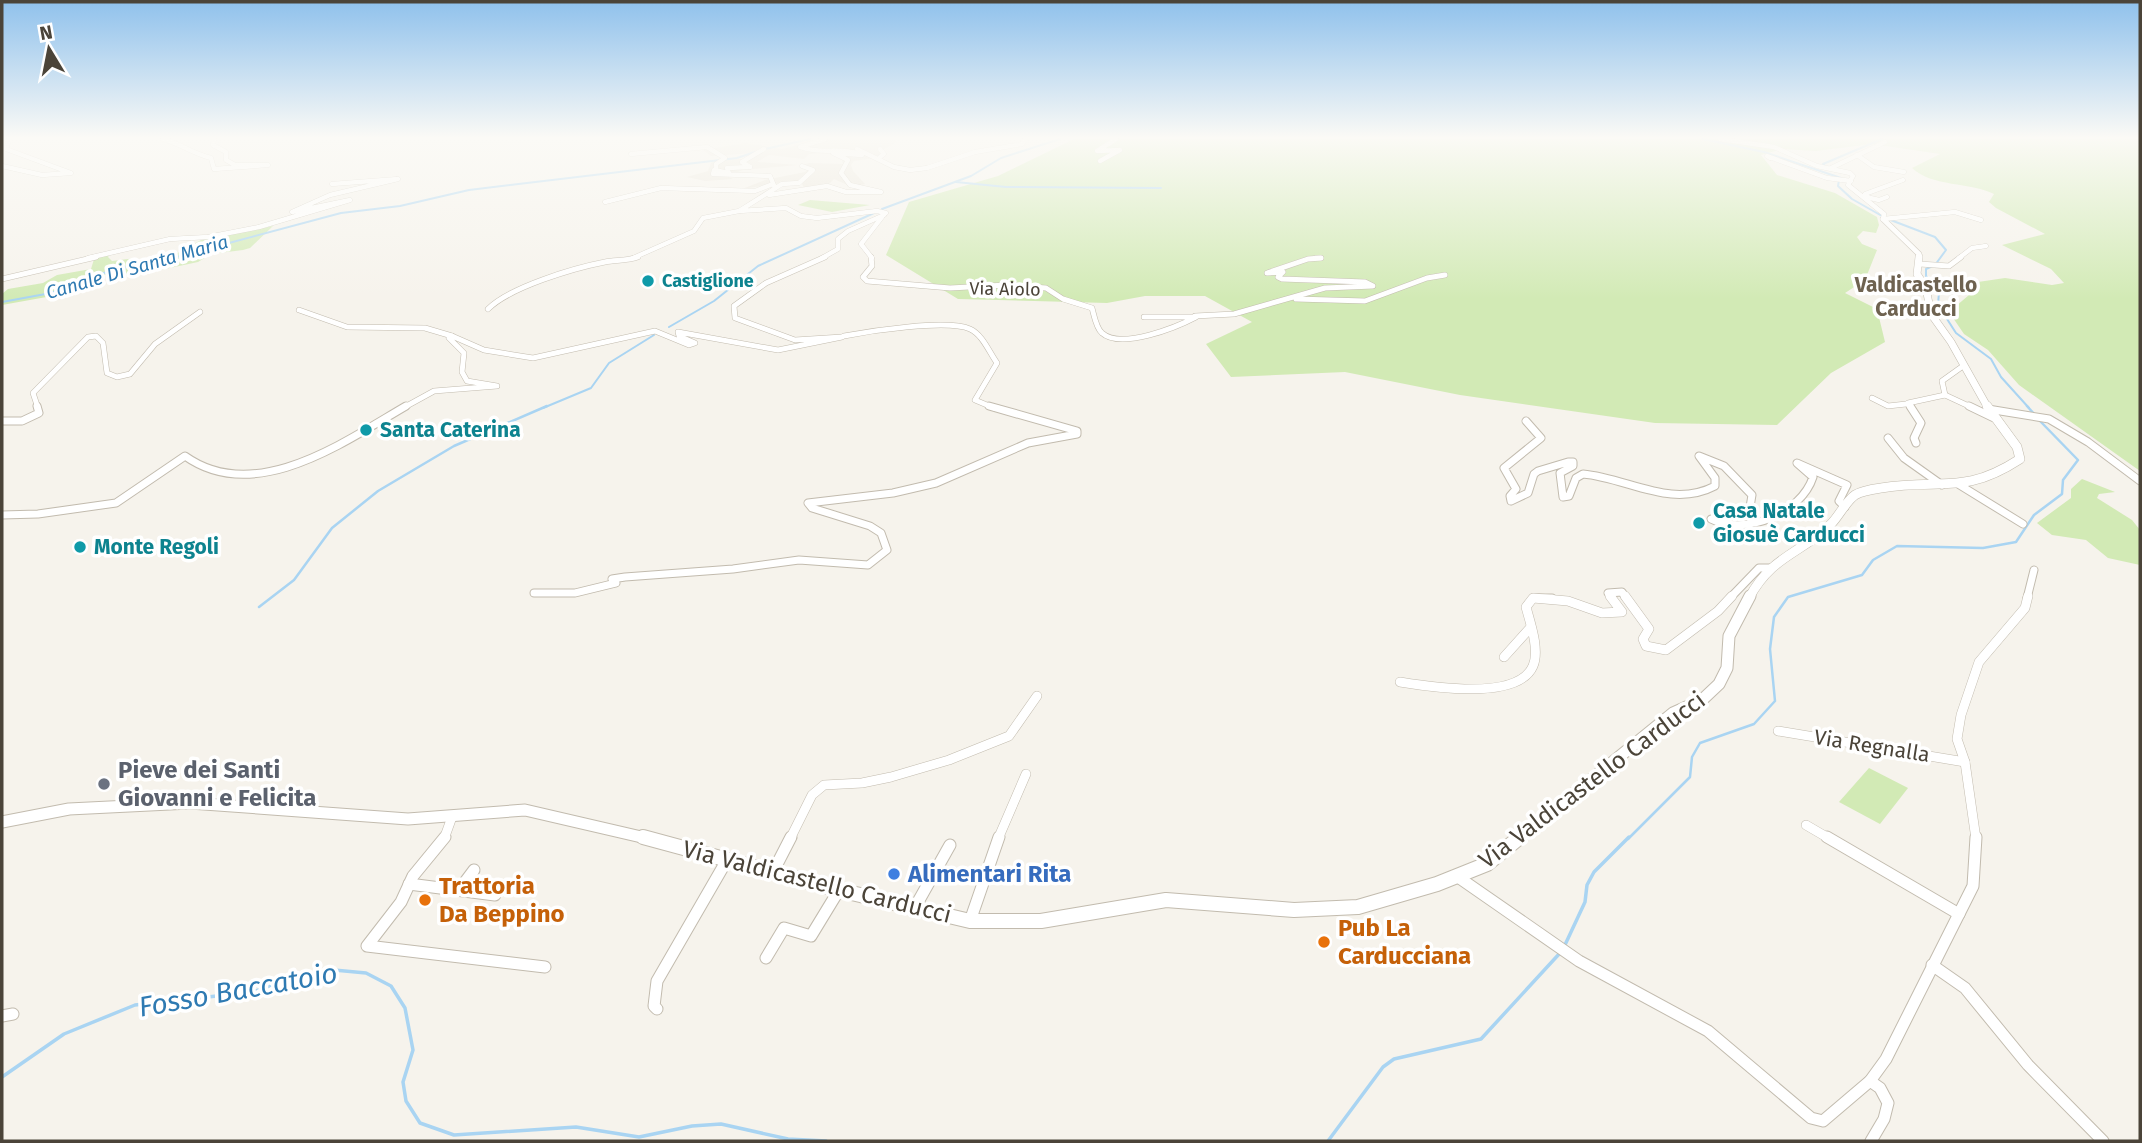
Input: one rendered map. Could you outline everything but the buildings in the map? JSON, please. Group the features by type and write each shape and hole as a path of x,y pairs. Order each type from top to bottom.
{"street":[{"path":"2,279 170,239 208,237 259,227 351,200 292,212 341,192"},
{"path":"605,202 644,192"},
{"path":"739,211 768,192"},
{"name":"Via Valdicastello Carducci","path":"2,822 69,809 190,803 408,820 491,811 548,812 914,909 994,924 1041,921 1166,900 1294,910 1359,907 1458,877 1487,864 1673,713 1702,700 1719,684 1727,668 1730,636 1759,579 1830,525 1862,491 1958,484 1997,474 2020,459 2017,447 1991,414 1931,314 1926,288 1917,274 1924,265 1919,254 1887,217 1860,192"},
{"path":"1867,192 1867,197 1879,200 1887,197"},
{"path":"488,309 498,299 559,276 605,262 632,259 670,244 668,241 694,230 703,218 739,211 786,208 801,216 817,218 884,211 884,215 848,231 838,239 838,249 834,252 798,272 755,289 734,306 735,318 740,324 796,341 946,324 969,327 982,338 997,363 975,400 1001,412 1077,431 1077,434 1028,443 936,483 893,493 808,503 812,508 870,526 881,533 887,551 880,559 868,565 799,559 733,569 625,577 612,579 616,583 596,589 554,596 534,593"},
{"path":"1887,217 1955,212 1980,220"},
{"name":"Via Aiolo","path":"884,215 861,244 872,258 872,265 863,277 867,281 950,288 1007,285 1046,288 1063,299 1092,308 1101,333 1114,336 1156,335 1187,323 1195,316"},
{"path":"1924,265 1954,265 1972,248 1986,246"},
{"name":"Via Aiolo","path":"1294,299 1325,289 1373,286 1365,282 1282,279 1278,277 1283,272 1267,273 1307,259 1321,258"},
{"name":"Via Aiolo","path":"1144,317 1234,314 1270,302 1294,299 1365,301 1427,278 1445,275"},
{"path":"299,310 336,326 374,329 429,326 512,357 532,359 655,331 689,345 695,342 678,336 678,331 778,350 801,348 844,336"},
{"path":"2,421 22,421 40,413 33,393 88,337 96,336 103,344 107,373 124,376 134,371 141,357 155,344 200,312"},
{"path":"2,515 38,514 116,503 185,456 199,466 222,474 284,469 320,455 434,391 497,386 467,381 462,372 464,353 449,338 453,336"},
{"path":"1945,395 1942,381 1963,366"},
{"path":"1872,398 1888,406 1945,395 1991,414 2035,415 2088,442 2140,481"},
{"path":"1906,404 1916,411 1921,423 1914,438 1916,443"},
{"path":"1526,421 1541,438 1525,454 1508,462 1504,468 1516,489 1510,496 1511,501 1518,501 1529,493 1534,484 1534,474 1539,470 1567,461 1573,466 1560,473 1563,497 1569,496 1576,478 1583,474 1677,496 1706,493 1715,486 1715,478 1699,456 1724,466 1752,495 1750,507 1738,515 1715,516 1711,519 1716,524 1732,526 1781,514 1811,487 1814,481 1814,477 1797,463 1847,485 1839,500 1845,507"},
{"path":"1888,438 1904,458 1941,485"},
{"path":"1958,484 2023,524"},
{"path":"1400,682 1485,690 1525,678 1534,665 1531,627 1525,607 1533,598 1573,602 1597,614 1611,616 1622,612 1608,593 1622,592 1649,629 1643,639 1646,646 1666,650 1718,611 1759,568 1770,568"},
{"name":"Via Regnalla","path":"1458,877 1579,961 1708,1031 1811,1118 1824,1121 1870,1081 1886,1059 1973,886 1976,830 1965,762 1957,739 1967,693 1979,663 2025,608 2034,570"},
{"path":"1504,657 1514,648 1519,635 1531,627"},
{"path":"773,872 812,795 824,785 862,783 891,777 948,760 1009,736 1037,696"},
{"name":"Via Regnalla","path":"1778,731 1965,762"},
{"path":"970,921 989,860 1026,774"},
{"path":"453,817 445,838 409,884 401,902 367,946 545,967"},
{"path":"1806,825 1959,914"},
{"path":"914,909 950,845"},
{"path":"657,1009 654,1006 657,981 727,860"},
{"path":"459,890 474,870"},
{"path":"409,884 495,895"},
{"path":"766,957 784,928 811,936 839,890"},
{"path":"1932,965 1965,988 2028,1065 2103,1141"},
{"path":"1870,1081 1880,1088 1888,1103 1884,1119 1871,1141"}],"green space":[{"path":"942,192 1833,192 1877,217 1879,225 1876,233 1863,231 1857,237 1862,244 1877,250 1865,280 1845,293 1877,309 1885,342 1831,373 1777,425 1655,423 1460,395 1345,372 1231,377 1206,344 1252,322 1205,296 1145,296 1107,303 958,299 886,255 909,202"},
{"path":"1990,192 2140,192 2140,471 2019,385 1988,350 1964,334 1949,312 1969,295 1978,282 2005,278 2052,285 2064,283 2051,269 2002,245 2045,234 1996,208 1989,202 1994,194"},
{"path":"810,200 870,205 832,212 798,205"},
{"path":"273,226 250,248 211,254 198,262 132,276 105,275 72,283 87,285 80,291 2,305 2,294 8,289 43,283 57,275 91,269 95,256 111,253 108,257 112,261 136,258 140,262 172,256 201,240"},
{"path":"2082,479 2115,492 2099,494 2097,498 2132,520 2140,530 2140,565 2108,558 2086,540 2052,535 2037,523 2071,498 2071,489"},
{"path":"1869,768 1908,788 1880,824 1839,802"}],"waterway":[{"name":"Canale Di Santa Maria","path":"2,302 51,293 112,270 173,258 341,213 400,206 459,192"},
{"path":"882,209 927,192"},
{"name":"Fosso Baccatoio","path":"1845,192 1882,216"},
{"path":"669,327 714,301 758,266 874,213"},
{"name":"Fosso Baccatoio","path":"1888,219 1935,237 1946,250 1935,265 1926,269 1926,276 1939,292 1938,305 1956,333 1991,359 2001,377 2029,408"},
{"path":"543,408 591,388 609,363 654,335"},
{"path":"259,607 294,580 332,528 378,491 454,446 547,406"},
{"name":"Fosso Baccatoio","path":"2027,406 2036,416"},
{"name":"Fosso Baccatoio","path":"1628,839 1690,777 1692,757 1700,743 1754,724 1775,701 1770,649 1774,617 1788,597 1862,575 1873,560 1897,546 1983,548 2016,542 2034,515 2062,494 2063,480 2078,460 2040,421"},
{"name":"Fosso Baccatoio","path":"1564,947 1585,902 1587,885 1594,872 1629,837"},
{"name":"Fosso Baccatoio","path":"1328,1141 1383,1067 1394,1059 1481,1039 1560,953"},
{"name":"Fosso Baccatoio","path":"2,1077 64,1034 135,1005 253,992 297,976 334,970 366,973 391,986 405,1008 413,1050 403,1082 406,1101 420,1123 454,1135 576,1127 639,1137 692,1126 721,1124 788,1139 826,1141"}],"place":[{"name":"Castiglione","path":"648,281"},
{"name":"Santa Caterina","path":"366,430"},
{"name":"Casa Natale Giosuè Carducci","path":"1699,523"},
{"name":"Monte Regoli","path":"80,547"},
{"name":"Pieve dei Santi Giovanni e Felicita","path":"104,784"},
{"name":"Alimentari Rita","path":"894,874"},
{"name":"Trattoria Da Beppino","path":"425,900"},
{"name":"Pub La Carducciana","path":"1324,942"}],"district":[{"name":"Valdicastello Carducci","path":"1916,297"}]}
